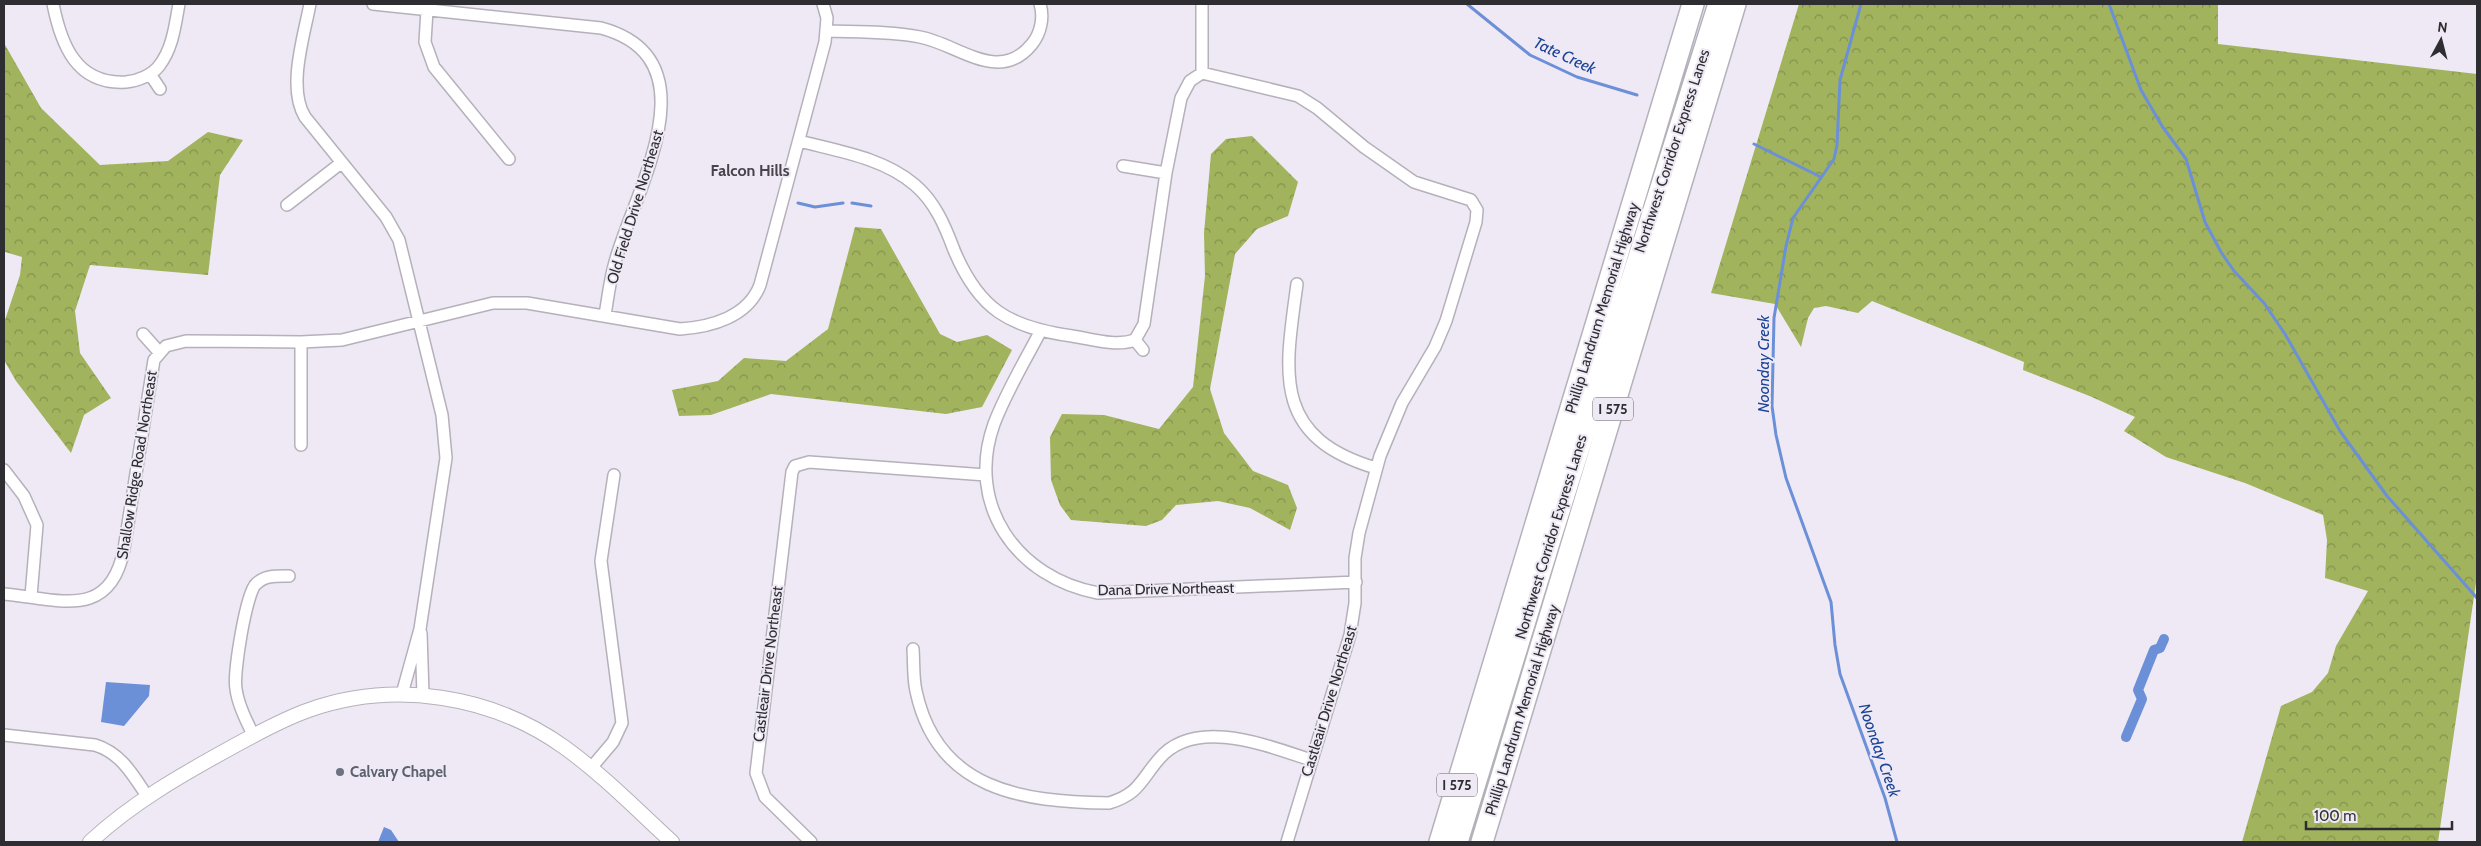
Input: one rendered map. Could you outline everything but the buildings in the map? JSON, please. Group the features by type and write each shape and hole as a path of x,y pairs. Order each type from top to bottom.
{"highway":[{"name":"Phillip Landrum Memorial Highway","path":"1440,842 1694,4"},
{"name":"Northwest Corridor Express Lanes","path":"1457,842 1562,498 1718,4"},
{"name":"Phillip Landrum Memorial Highway","path":"1481,842 1735,4"}],"street":[{"path":"53,4 65,46 74,61 84,71 107,81 119,82 134,80 150,74 158,67 168,50 179,4"},
{"path":"310,4 297,82 297,100 304,116 386,217 396,234 420,321 442,415 446,448 420,629 402,694"},
{"name":"Old Field Drive Northeast","path":"373,4 601,28 624,36 640,48 653,65 660,82 662,106 658,134 653,154 614,263 605,315"},
{"name":"Shallow Ridge Road Northeast","path":"4,594 78,601 91,599 108,588 117,576 124,550 154,360 166,346 201,340 301,342 356,338 492,303 512,302 605,315 680,329 697,328 716,322 744,309 756,296 760,285 800,141 827,31 823,4"},
{"path":"827,31 921,37 987,61 1010,61 1026,52 1035,41 1042,19 1040,4"},
{"path":"1135,340 1144,324 1166,173 1183,92 1190,81 1202,73 1202,4"},
{"path":"427,10 425,42 430,59 509,158"},
{"name":"Castleair Drive Northeast","path":"1202,73 1298,96 1318,108 1414,182 1481,203 1439,338 1424,370 1402,403 1376,468 1359,533 1355,558 1356,603 1350,635 1287,842"},
{"path":"150,74 160,89"},
{"path":"800,141 870,160 894,171 915,185 939,216 965,273 986,301 1012,321 1040,332 1117,343 1135,340"},
{"path":"287,205 341,163"},
{"path":"1123,166 1166,173"},
{"path":"1297,284 1287,357 1288,376 1296,408 1302,421 1319,439 1347,457 1376,468"},
{"name":"Dana Drive Northeast","path":"1040,332 994,424 988,446 986,474 996,517 1014,546 1033,566 1048,576 1079,589 1098,592 1138,592 1356,582"},
{"name":"Shallow Ridge Road Northeast","path":"143,334 159,352"},
{"path":"1135,340 1143,350"},
{"path":"301,342 301,445"},
{"name":"Castleair Drive Northeast","path":"811,842 765,797 756,773 793,462 986,474"},
{"path":"4,470 24,496 37,524 31,596"},
{"path":"591,768 618,735 622,717 601,561 614,475"},
{"path":"254,736 246,720 235,686 247,603 255,585 264,578 276,575 289,576"},
{"path":"420,629 423,695"},
{"path":"913,649 916,688 925,720 934,736 954,762 970,775 1007,792 1109,803 1122,799 1134,792 1165,752 1187,742 1215,737 1243,739 1311,760"},
{"path":"90,842 124,812 147,796 288,718 354,698 402,694 469,702 510,718 552,739 591,768 672,842"},
{"path":"4,735 95,745 108,749 116,754 147,796"}],"green space":[{"path":"1799,4 2218,4 2218,44 2477,74 2477,576 2438,842 2242,842 2281,706 2312,692 2328,673 2336,646 2368,591 2325,578 2327,540 2323,515 2245,483 2166,457 2124,431 2135,417 2092,397 2023,370 2024,362 1872,301 1858,313 1826,306 1814,308 1808,318 1801,347 1775,304 1711,293"},
{"path":"4,43 41,108 100,165 168,161 208,132 243,140 220,175 208,275 90,265 75,311 80,353 111,398 84,415 71,453 16,381 4,360 4,323 20,275 22,257 5,252 4,248"},
{"path":"1252,136 1298,182 1288,216 1257,229 1235,254 1210,389 1224,433 1253,471 1288,485 1297,508 1290,530 1250,508 1218,501 1176,505 1162,520 1146,526 1071,520 1060,505 1051,480 1050,437 1062,414 1104,415 1159,429 1193,387 1205,276 1204,233 1211,154 1226,139"},
{"path":"855,227 881,229 940,334 957,342 987,335 1012,350 982,407 946,414 771,394 711,415 679,416 672,390 718,381 744,358 786,361 828,329"}],"water":[{"path":"106,682 150,685 149,696 124,726 101,722"},
{"path":"384,827 391,830 399,842 378,842"}],"waterway":[{"name":"Tate Creek","path":"1467,4 1530,55 1577,77 1637,95"},
{"name":"Noonday Creek","path":"1861,4 1840,80 1837,145 1834,159 1793,218 1786,246 1774,318 1772,406 1776,435 1786,478 1831,602 1840,674 1885,798 1897,842"},
{"path":"2109,4 2141,90 2162,126 2186,159 2205,222 2221,252 2234,271 2264,303 2285,334 2340,431 2387,496 2477,598"},
{"name":"Tate Creek","path":"1754,144 1821,177"},
{"path":"798,203 815,207 843,203"},
{"path":"852,203 871,206"},
{"path":"2126,737 2142,699 2138,690 2154,650 2160,648 2164,639"}],"place":[{"name":"Calvary Chapel","path":"340,772"}],"district":[{"name":"Falcon Hills","path":"750,170"}]}
